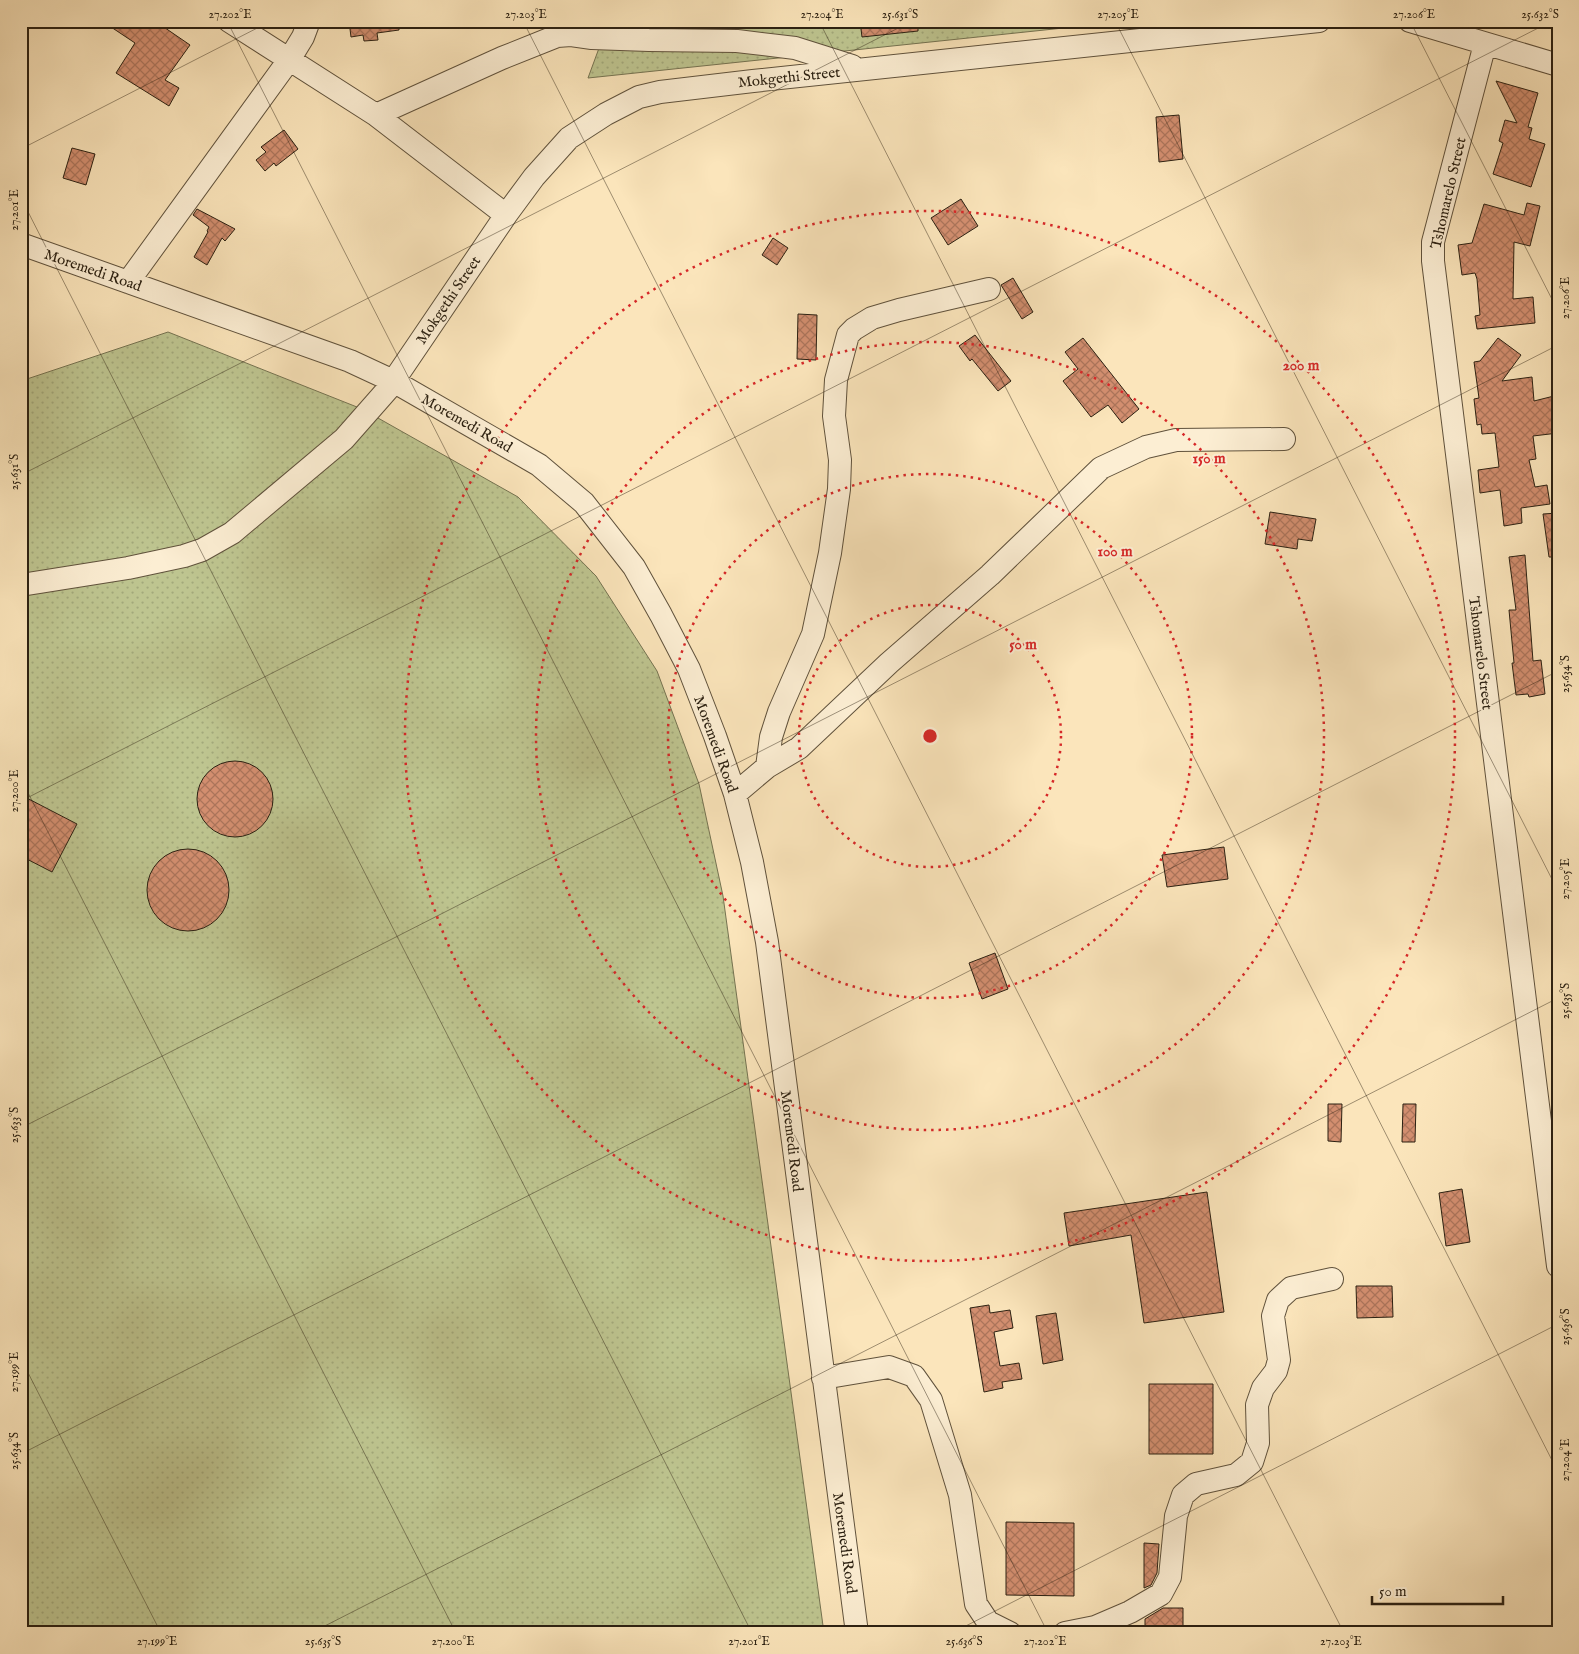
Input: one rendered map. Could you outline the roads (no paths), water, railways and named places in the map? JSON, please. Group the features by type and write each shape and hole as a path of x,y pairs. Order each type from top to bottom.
{"street":[{"path":"229,21 376,115 506,215"},
{"path":"128,282 289,60 304,37 309,21"},
{"name":"Mokgethi Street","path":"21,585 128,568 202,550 232,533 344,439 388,389 534,176 569,138 606,114 639,96 753,80 1319,21"},
{"path":"1410,21 1558,65"},
{"path":"376,115 502,58 558,36 738,41 778,45 795,48 860,69"},
{"name":"Tshomarelo Street","path":"1485,44 1433,242 1433,261 1558,1266"},
{"name":"Moremedi Road","path":"21,244 350,361 394,381 539,465 584,504 634,567 689,669 735,794 752,862 767,942 857,1633"},
{"path":"767,767 771,737 779,712 813,634 830,553 839,489 840,460 834,416 836,380 848,335 854,328 872,318 989,289"},
{"path":"735,794 767,767 799,748 889,662 990,575 1100,468 1146,447 1176,440 1284,439"},
{"path":"1065,1633 1094,1627 1130,1612 1161,1594 1170,1577 1176,1516 1183,1495 1196,1484 1236,1475 1252,1462 1258,1443 1257,1405 1263,1388 1276,1371 1279,1360 1273,1316 1278,1300 1292,1288 1332,1279"},
{"path":"823,1378 889,1367 914,1376 931,1400 960,1495 976,1604 988,1622 1010,1633"}]}
